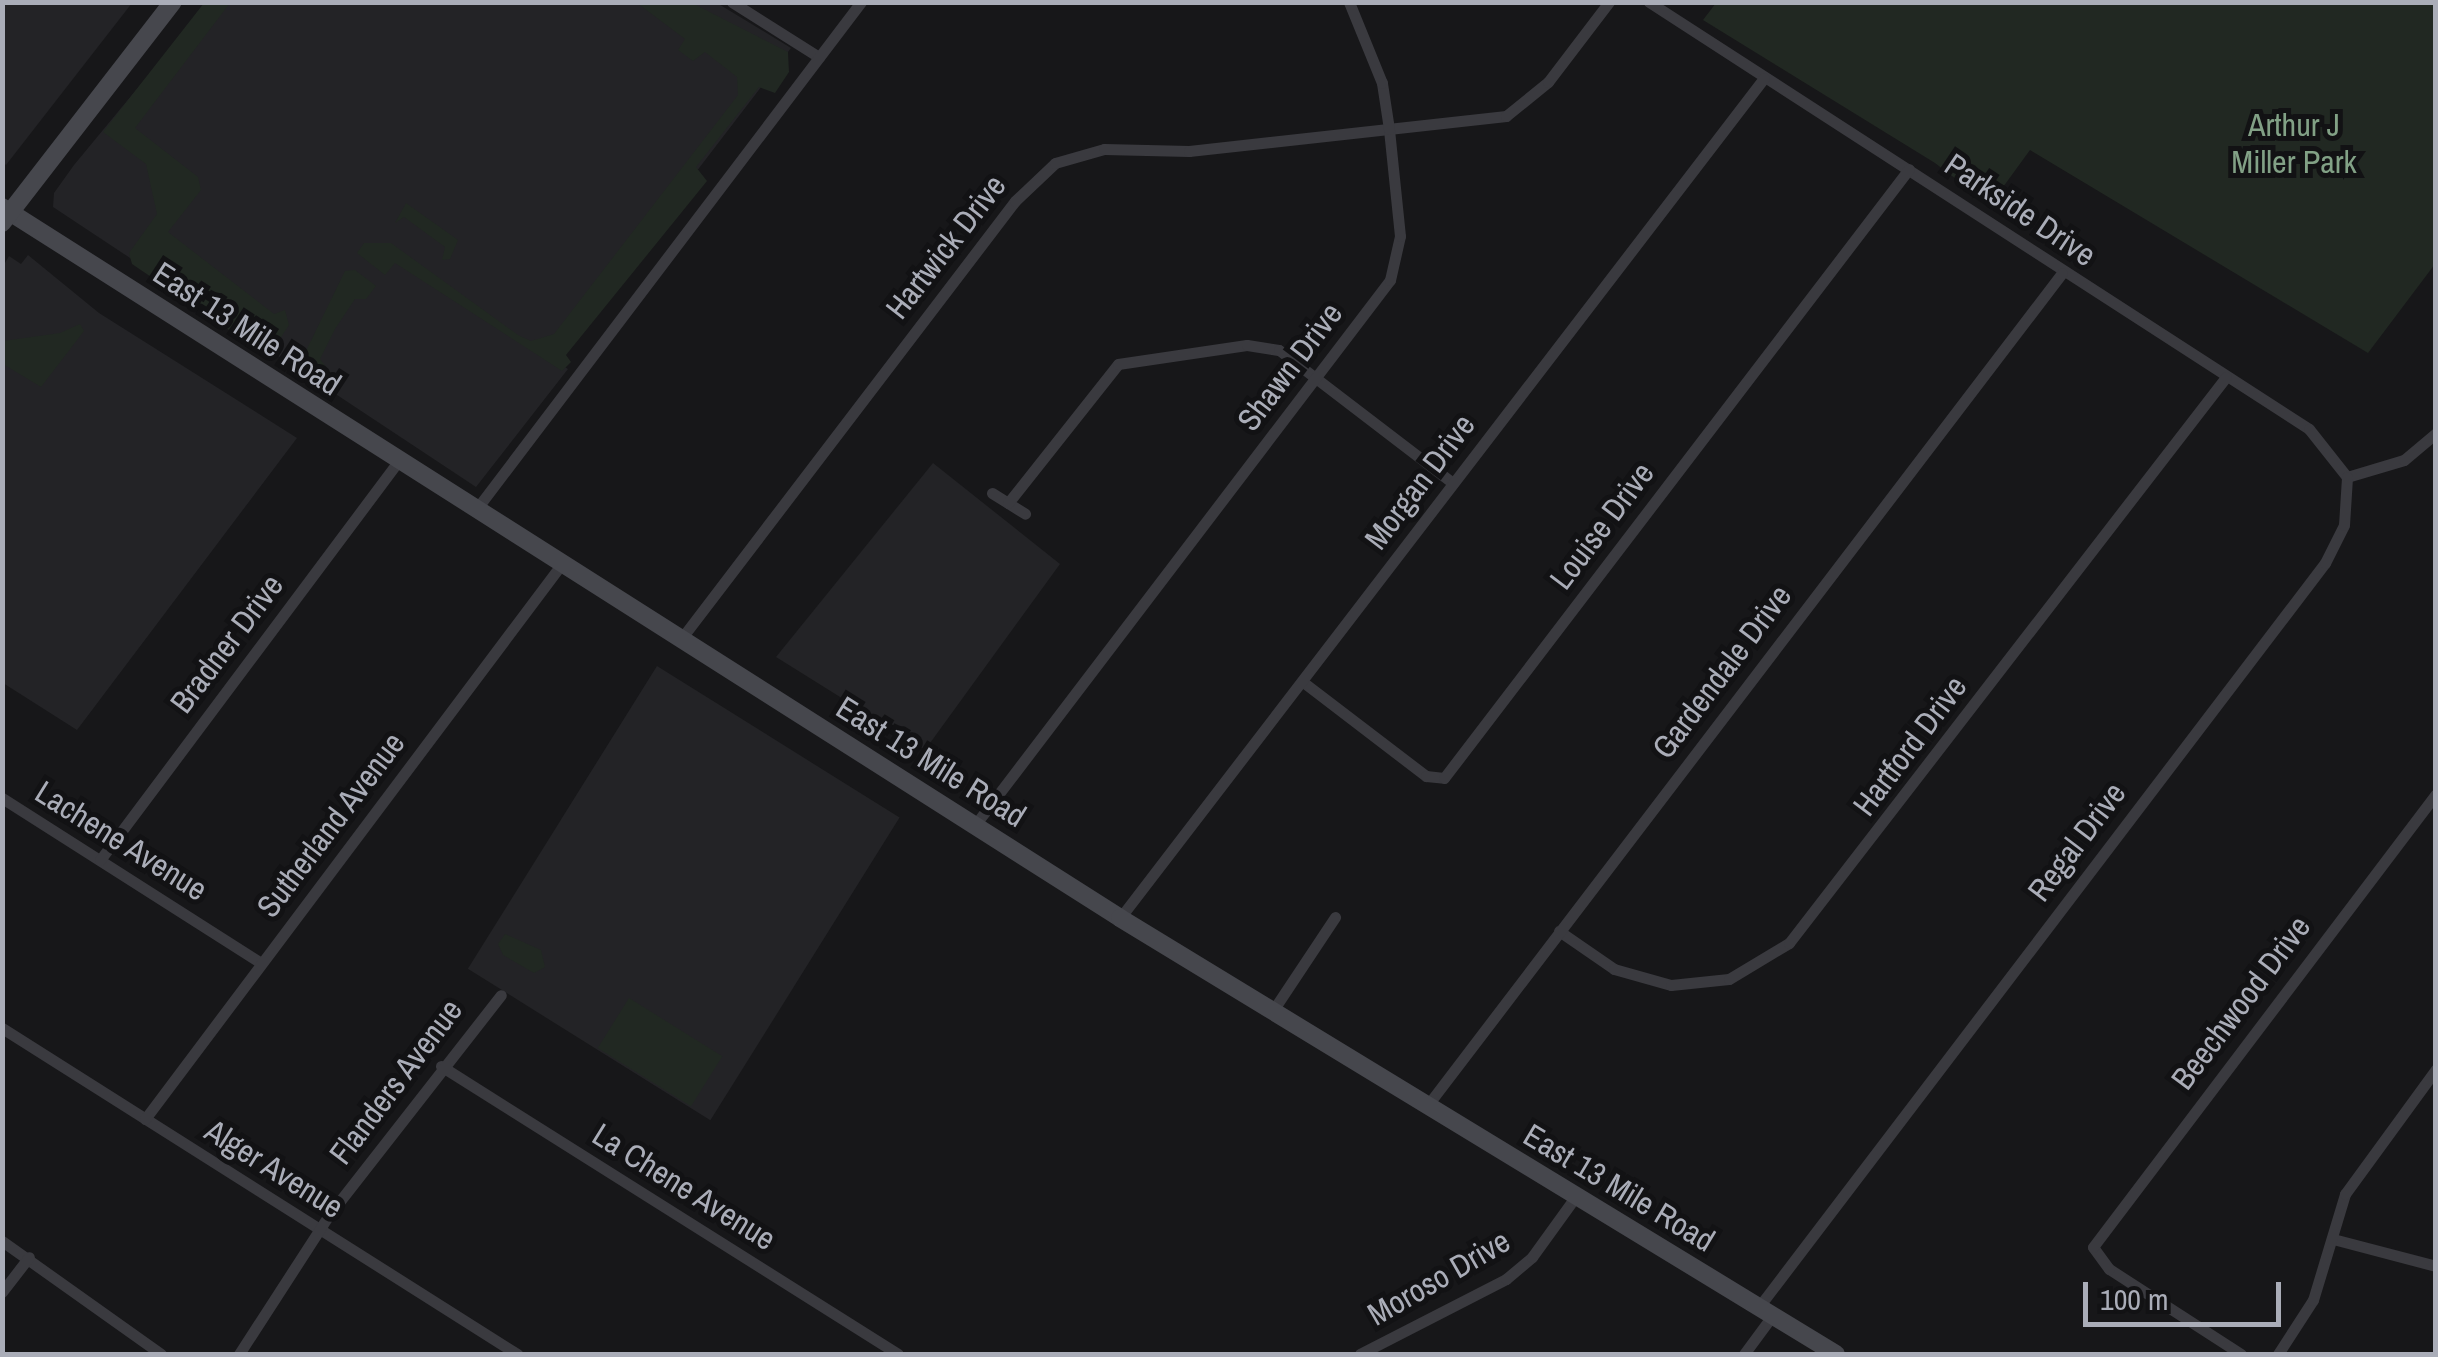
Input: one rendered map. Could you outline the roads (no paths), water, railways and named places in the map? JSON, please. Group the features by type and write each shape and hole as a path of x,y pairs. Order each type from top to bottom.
{"main road":[{"path":"5,214 173,2"},
{"name":"East 13 Mile Road","path":"5,214 1120,918 1836,1354"}],"street":[{"path":"732,2 819,57"},
{"path":"475,511 861,2"},
{"name":"Shawn Drive","path":"975,825 1318,377 1397,263 1389,129 1382,83 1349,2"},
{"path":"1389,129 1506,116 1548,82 1609,2"},
{"name":"Parkside Drive","path":"1649,2 2308,429 2347,477"},
{"name":"Morgan Drive","path":"1120,918 1764,78"},
{"name":"Hartwick Drive","path":"681,639 1045,170 1072,155 1104,149 1189,152 1389,129"},
{"name":"Louise Drive","path":"1302,682 1426,776 1444,778 1909,168"},
{"name":"Gardendale Drive","path":"1427,1106 2062,272"},
{"path":"1008,503 1098,385 1129,360 1267,346 1318,377 1454,484"},
{"name":"Hartford Drive","path":"1558,931 1614,969 1671,984 1729,978 1788,943 2226,377"},
{"path":"2347,477 2404,460 2436,433"},
{"name":"Bradner Drive","path":"100,860 398,462"},
{"name":"Regal Drive","path":"1744,1354 1765,1312 2325,563 2344,525 2347,477"},
{"path":"992,492 1025,514"},
{"name":"Sutherland Avenue","path":"145,1119 561,565"},
{"name":"Beechwood Drive","path":"2242,1354 2108,1270 2093,1247 2436,794"},
{"name":"Lachene Avenue","path":"2,798 261,962"},
{"path":"1272,1012 1335,916"},
{"name":"Flanders Avenue","path":"239,1354 319,1230 441,1066 501,995"},
{"name":"Alger Avenue","path":"2,1028 517,1354"},
{"name":"La Chene Avenue","path":"441,1066 898,1354"},
{"path":"2278,1354 2312,1300 2345,1194 2436,1069"},
{"name":"Moroso Drive","path":"1360,1354 1506,1279 1532,1257 1576,1196"},
{"path":"2333,1239 2436,1266"},
{"path":"2,1241 161,1354"},
{"path":"2,1292 29,1257"}],"park label":[{"name":"Arthur J Miller Park","path":"2294,144"}]}
